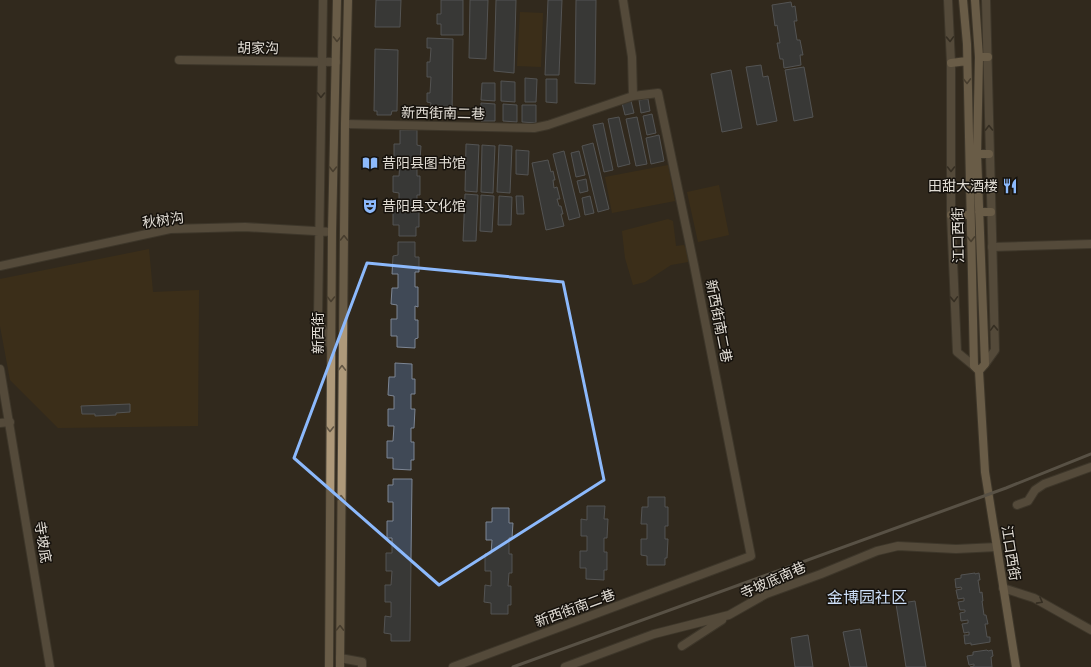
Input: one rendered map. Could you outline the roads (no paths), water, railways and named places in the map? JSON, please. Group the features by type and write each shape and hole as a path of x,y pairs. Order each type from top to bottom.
{"main road":[{"name":"新西街","path":"329,667 332,232 338,0"},
{"name":"新西街","path":"340,667 345,124 348,0"},
{"name":"江口西街","path":"963,0 967,61 970,215 976,368 985,472 1016,667"},
{"name":"江口西街","path":"975,0 978,57 977,154 984,364"},
{"path":"978,57 988,57"},
{"path":"951,63 967,61"},
{"path":"977,154 989,154"},
{"path":"979,212 991,212"},
{"path":"951,215 970,215"},
{"path":"976,368 984,364"}],"street":[{"path":"322,0 318,318 331,347"},
{"path":"623,0 632,57 633,96"},
{"path":"948,0 951,63 951,215 957,352 976,368"},
{"path":"984,364 994,350 986,0"},
{"name":"胡家沟","path":"179,60 336,62"},
{"name":"新西街南二巷","path":"345,124 534,128 548,125 633,96 658,93 696,273 751,556 453,667"},
{"name":"秋树沟","path":"0,266 170,229 246,227 332,232"},
{"path":"992,247 1091,244"},
{"name":"寺坡底","path":"0,369 50,667"},
{"path":"0,423 10,422"},
{"path":"1017,505 1028,502 1035,490 1044,484 1091,467"},
{"name":"寺坡底南巷","path":"565,667 654,634 729,615 766,594 877,551 898,546 956,549 997,547"},
{"path":"1003,588 1034,598 1091,630"},
{"path":"682,646 729,615"},
{"path":"340,658 362,662 362,667"}],"railway":[{"path":"513,667 1006,488 1091,454"}],"place":[{"name":"昔阳县图书馆","path":"370,163"},
{"name":"田甜大酒楼","path":"1010,186"},
{"name":"昔阳县文化馆","path":"370,206"}],"district":[{"name":"金博园社区","path":"867,597"}]}
